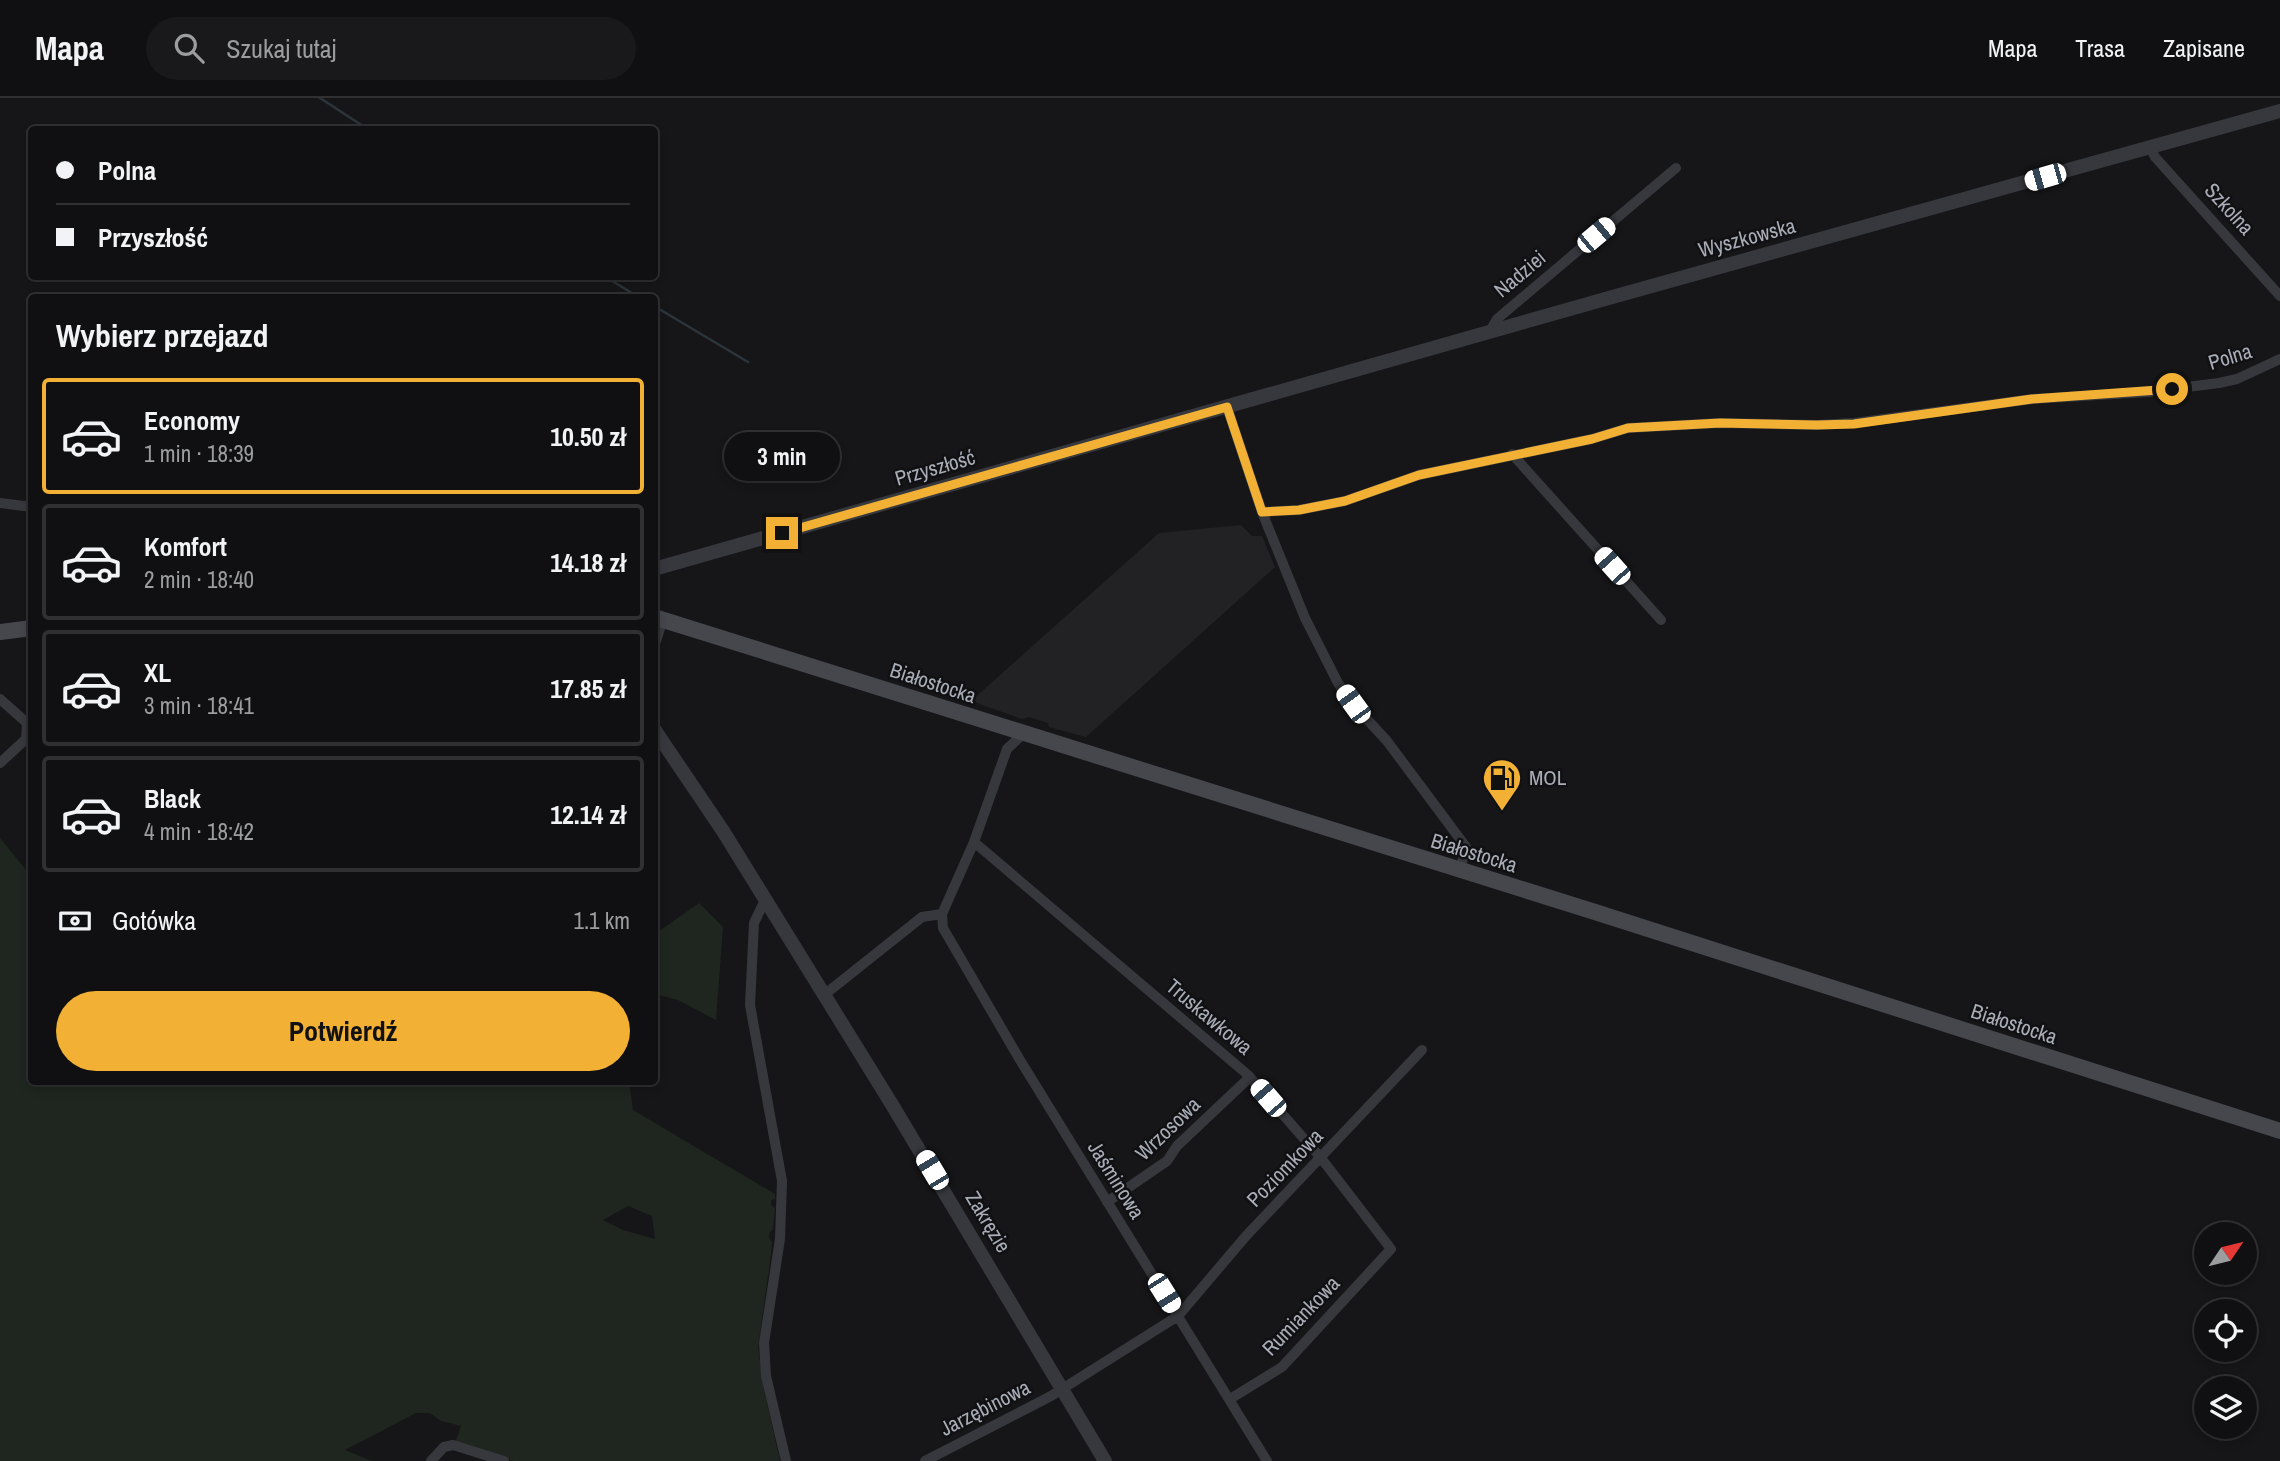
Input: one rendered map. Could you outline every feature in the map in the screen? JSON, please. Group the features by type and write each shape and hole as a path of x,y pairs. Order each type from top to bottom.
{"main road":[{"name":"Białostocka","path":"658,618 2280,1131"},
{"path":"0,632 28,628"}],"street":[{"name":"Wyszkowska","path":"1227,407 2280,111"},
{"name":"Szkolna","path":"2150,147 2155,157 2280,296"},
{"name":"Nadziei","path":"1489,333 1497,319 1676,168"},
{"name":"Polna","path":"1262,512 1299,510 1345,501 1419,475 1592,439 1628,428 1720,423 1854,424 2032,399 2148,392 2219,383 2237,379 2280,359"},
{"path":"1227,407 1262,512 1305,618 1338,683 1387,741 1466,847 1460,870"},
{"name":"Przyszłość","path":"658,568 1227,407"},
{"path":"1512,454 1661,620"},
{"path":"0,503 28,506"},
{"path":"0,699 27,723 26,739 0,763"},
{"path":"824,995 922,917 942,915 974,842 1007,749 1023,734"},
{"name":"Zakręzie","path":"658,735 723,831 824,995 1105,1461"},
{"name":"Truskawkowa","path":"974,842 1250,1077 1321,1158 1391,1249"},
{"path":"765,900 754,923 750,1005 782,1181 780,1239 764,1343 766,1376 786,1461"},
{"name":"Jaśminowa","path":"942,915 943,929 1020,1060 1267,1461"},
{"name":"Poziomkowa","path":"1063,1388 1178,1316 1246,1236 1422,1050"},
{"name":"Wrzosowa","path":"1107,1202 1167,1161 1177,1146 1250,1077"},
{"name":"Rumiankowa","path":"1230,1399 1282,1367 1391,1249"},
{"name":"Jarzębinowa","path":"925,1461 1063,1388"},
{"path":"431,1461 444,1447 453,1445 504,1461"}],"shaded area":[{"path":"1241,525 1252,536 1262,536 1275,567 1086,737 971,701 1159,533"},
{"path":"0,838 28,872 28,1085 629,1085 633,1110 775,1194 775,1199 771,1200 771,1205 775,1208 773,1229 769,1238 772,1242 771,1255 758,1347 764,1390 780,1461 513,1461 455,1443 461,1426 441,1421 430,1413 416,1413 345,1450 372,1461 0,1461","holes":["628,1206 652,1216 655,1239 623,1230 603,1220"]},
{"path":"699,903 723,927 716,1020 678,1000 658,995 658,932"}],"waterway":[{"path":"320,98 363,126"},
{"path":"611,280 633,294"},
{"path":"658,308 748,362"}],"place":[{"name":"MOL","path":"1502,812"}],"route":[{"path":"782,533 1227,407 1262,512 1299,510 1345,501 1419,475 1592,439 1628,428 1720,423 1854,424 2032,399 2172,389"}]}
